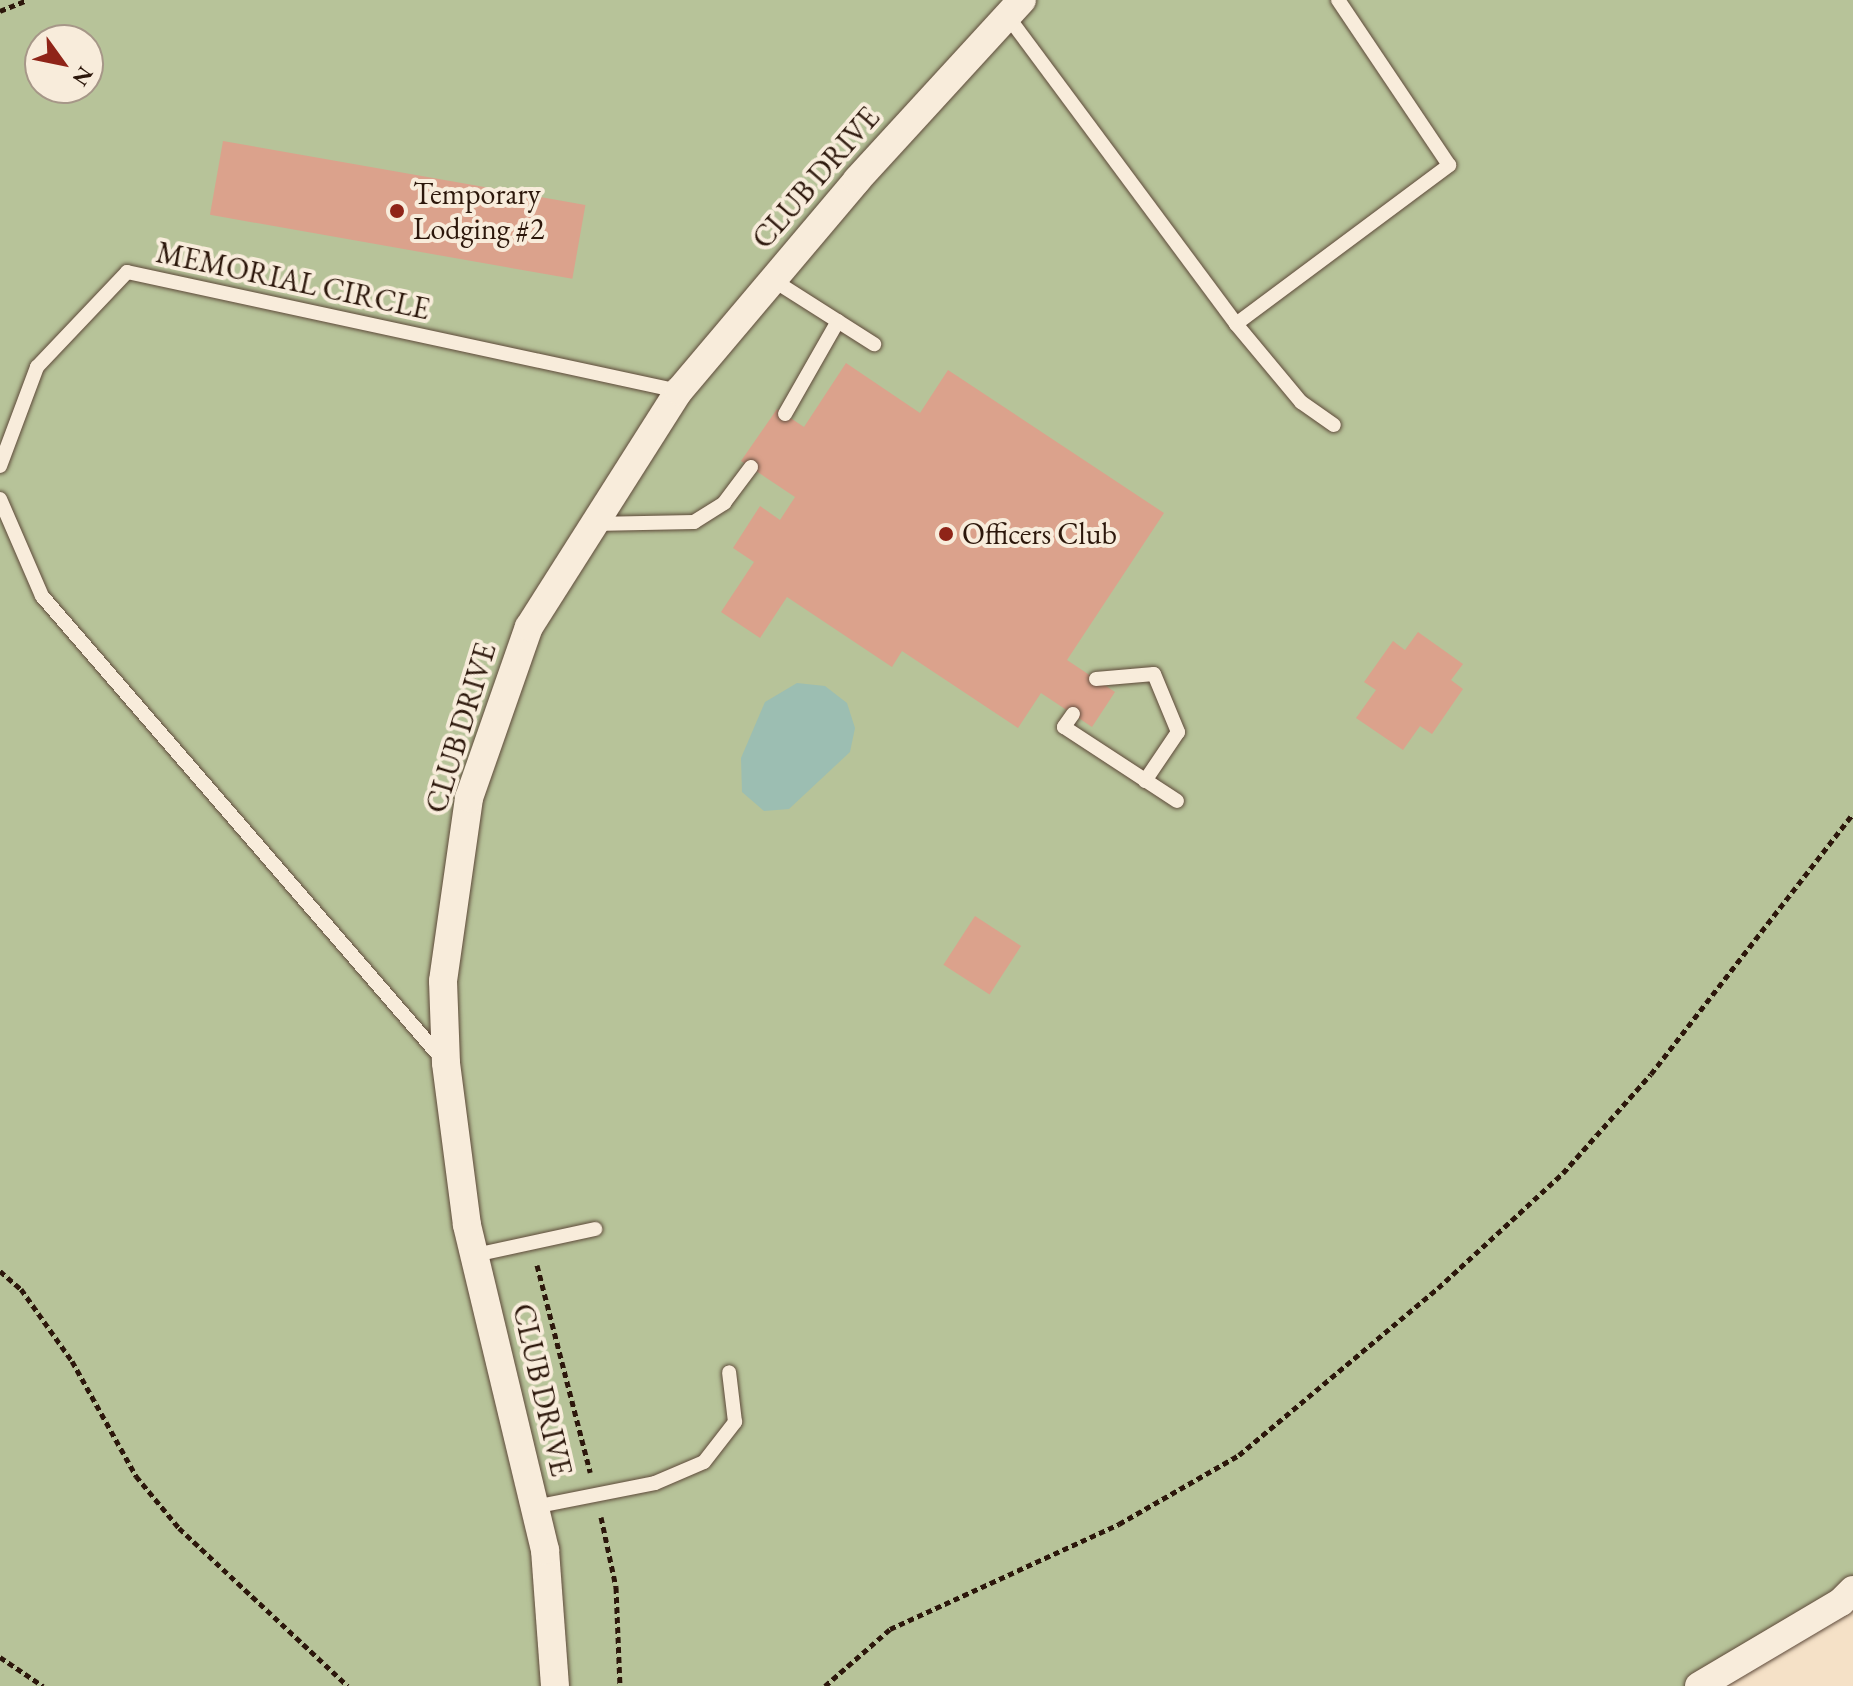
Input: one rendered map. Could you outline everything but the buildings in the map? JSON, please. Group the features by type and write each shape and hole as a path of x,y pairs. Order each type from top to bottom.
{"street":[{"name":"CLUB DRIVE","path":"555,1686 545,1550 475,1255 446,1063 443,981 469,798 529,627 679,391 1014,7"},
{"path":"1699,1686 1841,1602 1853,1590"}],"lane":[{"path":"1236,324 1449,165 1338,0"},
{"path":"1014,7 1236,324 1301,402 1334,425"},
{"name":"MEMORIAL CIRCLE","path":"0,466 37,367 127,272 679,391"},
{"path":"773,280 874,344"},
{"path":"785,414 838,321"},
{"path":"593,524 694,522 724,503 751,467"},
{"path":"0,499 42,596 446,1063"},
{"path":"1096,679 1154,674 1178,732 1145,781"},
{"path":"1073,714 1064,727 1177,801"},
{"path":"475,1255 595,1229"},
{"path":"534,1507 655,1483 704,1462 735,1422 729,1372"}],"path":[{"path":"0,11 27,0"},
{"path":"825,1686 890,1629 1119,1524 1239,1455 1427,1297 1563,1173 1651,1074 1853,814"},
{"path":"532,1243 616,1587 620,1686"},
{"path":"0,1271 21,1289 72,1361 136,1476 179,1528 348,1686"},
{"path":"0,1657 43,1686"}],"green space":[{"path":"0,0 1853,0 1853,1585 1690,1686 0,1686"}],"water":[{"path":"797,683 825,686 847,703 855,728 850,752 789,809 764,811 742,792 741,758 765,702"}],"place":[{"name":"Temporary Lodging #2","path":"397,211"},
{"name":"Officers Club","path":"946,534"}]}
